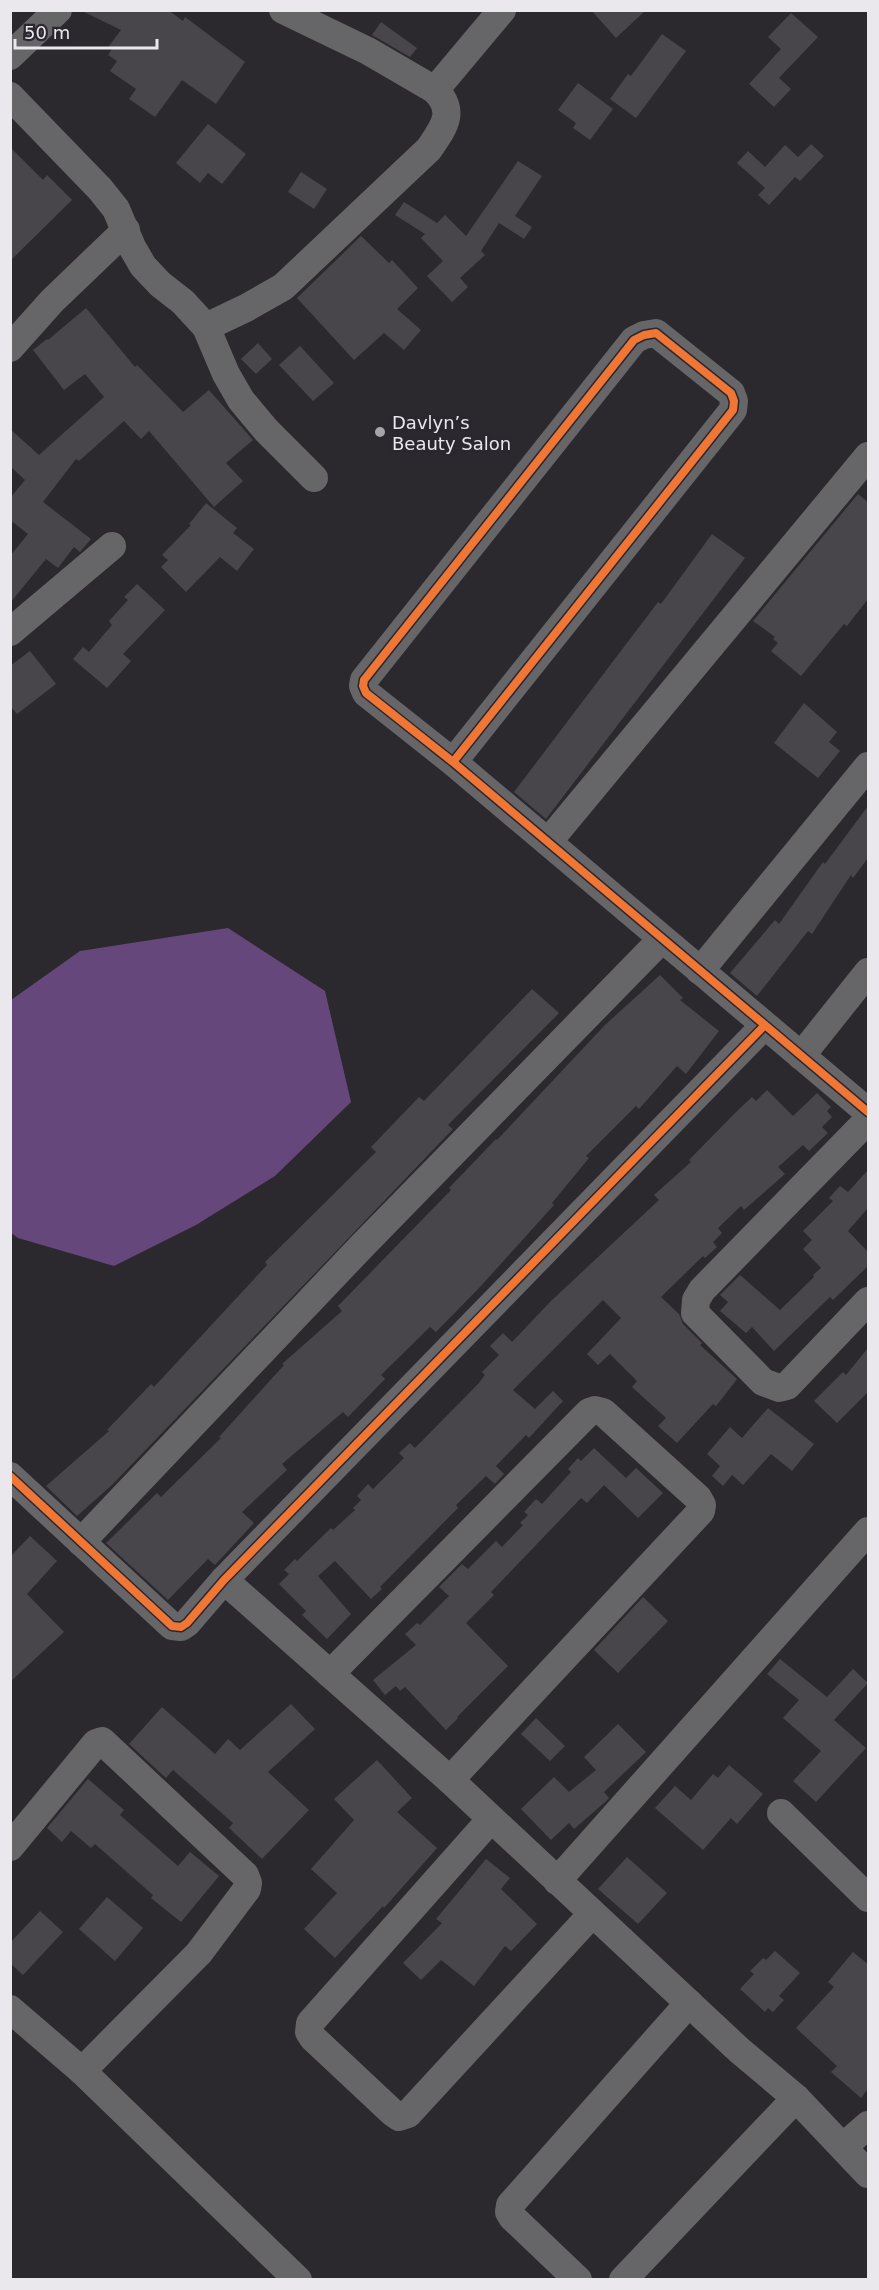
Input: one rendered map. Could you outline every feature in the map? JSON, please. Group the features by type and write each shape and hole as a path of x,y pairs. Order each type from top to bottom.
{"street":[{"path":"10,56 58,10"},
{"path":"206,327 284,286 429,149 445,125 447,109 444,99 435,90 368,51 283,10"},
{"path":"435,90 502,10"},
{"path":"10,96 100,189 116,209 143,266 160,284 183,302 206,327 226,374 241,400 266,430 314,478"},
{"path":"10,348 52,301 126,230"},
{"path":"453,762 733,410 734,401 731,393 656,333 634,340 364,680 363,686 366,693 453,762 868,1112"},
{"path":"548,842 868,456"},
{"path":"10,632 112,546"},
{"path":"700,971 868,766"},
{"path":"81,1542 362,1246 662,939"},
{"path":"801,1056 868,972"},
{"path":"10,1476 172,1626 181,1628 224,1580 764,1026"},
{"path":"868,1120 702,1290 694,1306 695,1313 764,1382 778,1388 787,1386 868,1301"},
{"path":"330,1674 589,1412 595,1410 603,1412 698,1498 702,1505 701,1511 450,1780"},
{"path":"557,1881 868,1531"},
{"path":"224,1580 450,1780 739,2050 796,2098 868,2174"},
{"path":"10,1847 96,1743 102,1741 245,1875 248,1882 247,1890 199,1953 82,2072"},
{"path":"781,1813 868,1898"},
{"path":"491,1820 310,2023 309,2032 313,2038 384,2105 399,2117 408,2114 592,1914"},
{"path":"578,2280 512,2217 510,2205 689,2003"},
{"path":"10,2009 82,2072 298,2280"},
{"path":"623,2280 796,2098"},
{"path":"843,2147 868,2125"}],"shaded area":[{"path":"228,928 325,991 351,1102 275,1176 196,1225 114,1266 18,1238 10,1232 11,1000 80,951"}],"building":[{"path":"80,10 168,10 183,21 185,17 245,62 216,104 182,80 155,117 129,99 136,89 110,71 117,61 108,55 112,49 109,46 121,30"},
{"path":"591,10 646,10 616,38"},
{"path":"791,13 818,37 779,78 791,89 774,107 749,84 781,49 768,37"},
{"path":"381,22 417,48 410,57 372,35"},
{"path":"662,34 686,51 636,118 610,99 628,74 631,76"},
{"path":"578,83 613,109 590,140 573,128 576,123 558,110"},
{"path":"208,124 246,154 222,184 208,173 200,183 176,163"},
{"path":"811,144 824,156 800,181 795,177 769,205 758,195 765,188 737,163 748,151 765,167 785,145 798,157"},
{"path":"10,147 43,180 47,175 72,200 10,261"},
{"path":"518,161 542,176 515,216 532,227 524,239 499,223 481,251 485,255 460,278 468,287 452,302 427,276 443,261 421,238 425,234 395,215 404,202 437,223 445,215 466,236"},
{"path":"301,172 327,189 314,209 288,192"},
{"path":"361,236 389,263 392,260 418,288 397,309 421,330 404,350 384,333 354,360 297,298"},
{"path":"86,308 135,367 137,365 183,412 209,390 253,440 226,463 243,481 214,507 149,431 141,439 124,421 79,461 76,459 43,502 91,539 80,552 74,547 58,568 46,559 10,603 10,556 28,534 10,520 10,498 25,480 10,466 10,429 39,455 104,397 85,374 64,390 33,350"},
{"path":"258,343 272,359 256,374 241,359"},
{"path":"300,346 334,383 313,401 279,365"},
{"path":"858,494 868,502 868,599 847,626 844,624 801,676 771,651 778,643 773,639 775,637 753,621"},
{"path":"206,503 237,528 233,533 254,549 237,571 220,557 186,592 161,567 168,560 162,555 191,525 189,524"},
{"path":"712,534 745,558 546,819 514,792 658,602 661,604"},
{"path":"137,584 165,610 123,654 131,661 107,688 73,659 83,647 89,652 112,625 109,621 128,600 124,597"},
{"path":"30,651 56,684 17,714 10,706 10,666"},
{"path":"804,703 837,732 829,742 840,751 818,778 774,743"},
{"path":"868,806 868,858 853,878 851,875 812,934 808,931 757,996 730,973 775,920 779,924 823,862 825,864"},
{"path":"660,975 683,998 680,1000 719,1031 686,1074 677,1066 639,1109 636,1106 586,1156 589,1158 552,1203 554,1205 480,1287 436,1332 430,1327 381,1375 385,1379 348,1417 343,1412 282,1464 287,1470 242,1512 254,1523 215,1565 208,1559 168,1600 106,1543 157,1493 161,1497 221,1438 219,1437 284,1365 282,1364 342,1311 338,1306 451,1190 449,1188 605,1025"},
{"path":"532,989 559,1013 448,1125 453,1129 112,1485 77,1516 46,1486 109,1431 107,1430 151,1384 154,1387 267,1265 265,1262 376,1152 371,1147 419,1097 424,1101"},
{"path":"767,1090 793,1116 817,1093 831,1107 827,1111 832,1117 822,1127 828,1133 809,1151 803,1145 778,1167 785,1174 744,1210 741,1206 718,1228 722,1233 713,1242 717,1247 705,1258 703,1256 661,1297 679,1314 683,1324 702,1343 700,1345 737,1379 716,1406 713,1404 677,1443 658,1426 666,1418 632,1387 637,1381 610,1354 598,1365 587,1354 621,1318 603,1300 513,1390 535,1409 553,1391 563,1401 529,1438 526,1435 496,1466 504,1474 495,1484 486,1476 456,1505 458,1508 371,1599 335,1561 318,1576 351,1614 327,1639 302,1615 306,1611 279,1584 289,1574 284,1570 355,1510 353,1508 361,1500 357,1496 368,1484 373,1489 404,1458 399,1453 410,1443 415,1448 478,1384 485,1375 482,1372 499,1355 490,1346 503,1333 512,1342 551,1301 659,1200 654,1195 691,1162 689,1160 736,1112 752,1097 756,1101"},
{"path":"868,1170 868,1208 848,1231 868,1252 868,1266 833,1300 830,1297 774,1351 752,1327 746,1333 720,1311 728,1302 720,1295 740,1275 780,1310 821,1268 803,1249 812,1240 803,1231 833,1201 829,1198 840,1186 848,1192"},
{"path":"868,1348 868,1392 837,1423 814,1401 843,1372 846,1375"},
{"path":"768,1408 814,1444 792,1471 771,1454 743,1485 732,1475 723,1486 712,1476 720,1466 707,1454 730,1427 742,1438"},
{"path":"594,1448 626,1478 636,1468 663,1493 638,1518 604,1485 587,1503 581,1498 491,1592 494,1595 466,1623 508,1666 446,1730 405,1687 400,1691 396,1686 385,1695 373,1680 416,1645 405,1634 417,1623 420,1625 449,1596 439,1587 462,1564 468,1569 496,1541 502,1547 523,1525 520,1523 528,1515 524,1512 536,1499 542,1504 571,1472 568,1469 578,1458 581,1461"},
{"path":"30,1536 57,1561 27,1594 64,1632 10,1682 10,1557"},
{"path":"643,1597 668,1621 618,1673 594,1650"},
{"path":"780,1659 827,1697 853,1669 868,1683 834,1720 866,1748 816,1802 793,1781 821,1751 783,1718 799,1700 767,1674"},
{"path":"291,1704 315,1729 268,1772 309,1810 262,1859 229,1828 233,1823 173,1770 166,1778 129,1744 162,1707 215,1754 228,1739 240,1750"},
{"path":"536,1718 565,1746 550,1761 521,1734"},
{"path":"618,1724 646,1752 604,1792 609,1798 604,1803 574,1829 569,1823 551,1840 521,1809 554,1777 569,1792 596,1770 584,1757"},
{"path":"377,1760 412,1798 397,1812 437,1848 384,1908 383,1906 335,1958 304,1929 337,1893 311,1869 354,1820 334,1799"},
{"path":"729,1765 763,1794 737,1824 731,1818 703,1850 655,1808 675,1786 691,1800 713,1774 718,1778"},
{"path":"88,1779 124,1810 120,1815 178,1866 190,1852 219,1876 181,1922 151,1898 153,1895 95,1844 91,1848 71,1831 62,1842 47,1828"},
{"path":"627,1857 667,1893 638,1924 598,1889"},
{"path":"486,1859 510,1878 501,1889 537,1924 511,1951 505,1946 474,1986 441,1960 421,1980 403,1963 442,1923 436,1919"},
{"path":"107,1897 143,1928 115,1961 79,1929"},
{"path":"40,1911 63,1932 23,1975 10,1963 10,1943"},
{"path":"775,1951 800,1973 779,1996 784,2000 773,2012 768,2008 765,2012 740,1989 754,1974 750,1971 763,1958 766,1960"},
{"path":"853,1952 868,1964 868,2089 861,2098 831,2072 837,2066 796,2028 834,1987 828,1982"}],"cycle path":[{"path":"453,762 733,410 734,401 731,393 656,333 634,340 364,680 363,686 366,693 453,762 868,1112"},
{"path":"10,1476 172,1626 181,1627 224,1580 764,1026"}],"place":[{"name":"Davlyn’s Beauty Salon","path":"380,432"}]}
